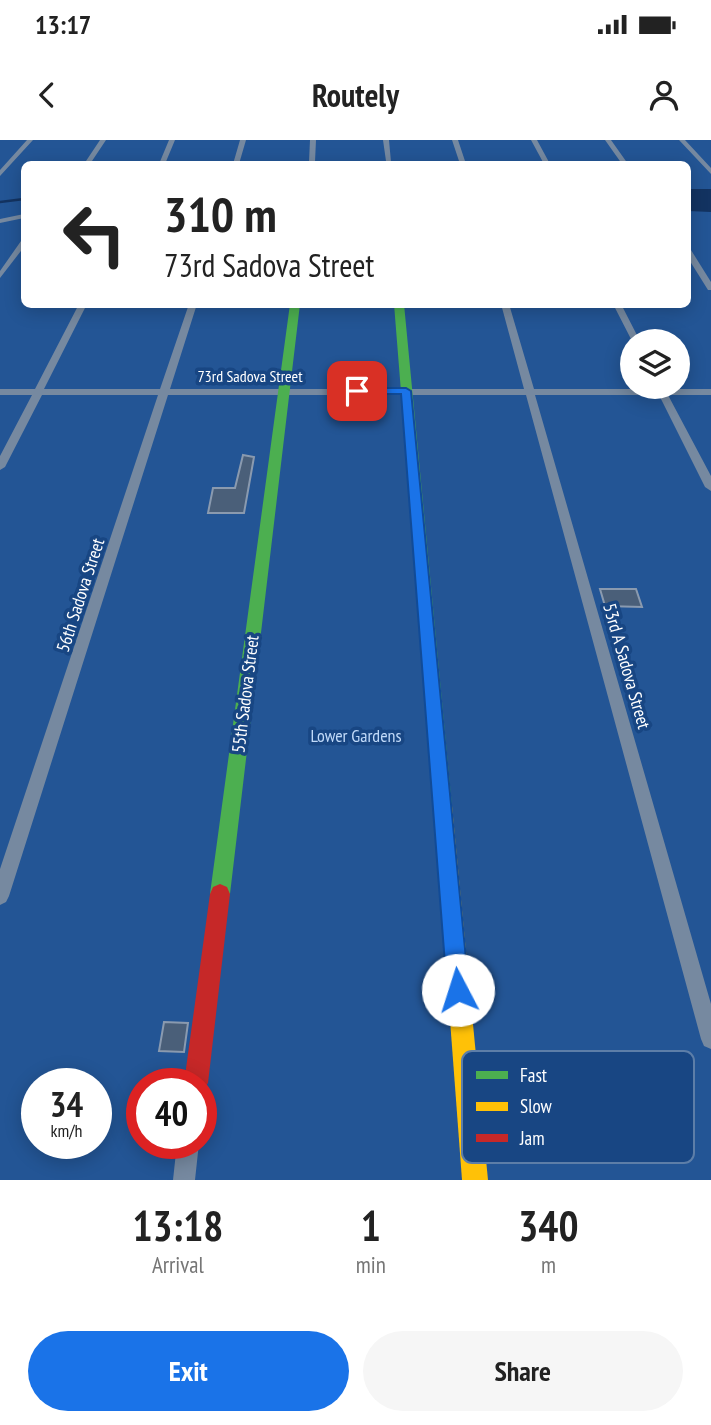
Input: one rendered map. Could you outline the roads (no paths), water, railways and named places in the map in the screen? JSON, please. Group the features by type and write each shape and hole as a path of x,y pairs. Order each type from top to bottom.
{"street":[{"path":"0,174 30,140"},
{"path":"89,161 103,140"},
{"path":"163,161 172,140"},
{"path":"237,161 243,140"},
{"path":"312,161 313,140"},
{"path":"386,140 389,161"},
{"path":"456,140 462,161"},
{"path":"534,140 545,161"},
{"path":"608,140 623,161"},
{"path":"682,140 711,172"},
{"path":"0,221 21,217"},
{"path":"0,276 21,247"},
{"path":"691,257 711,288"},
{"path":"0,467 81,308"},
{"name":"56th Sadova Street","path":"0,896 192,308"},
{"name":"55th Sadova Street","path":"198,1068 294,308"},
{"path":"399,308 464,1051"},
{"name":"53rd A Sadova Street","path":"506,308 711,1039"},
{"path":"619,308 630,329"},
{"name":"73rd Sadova Street","path":"0,392 620,391"},
{"name":"73rd Sadova Street","path":"690,391 711,392"},
{"path":"665,399 711,487"},
{"path":"184,1180 186,1159"}],"waterway":[{"path":"0,202 21,199"}],"park label":[{"name":"Lower Gardens","path":"356,735"}]}
